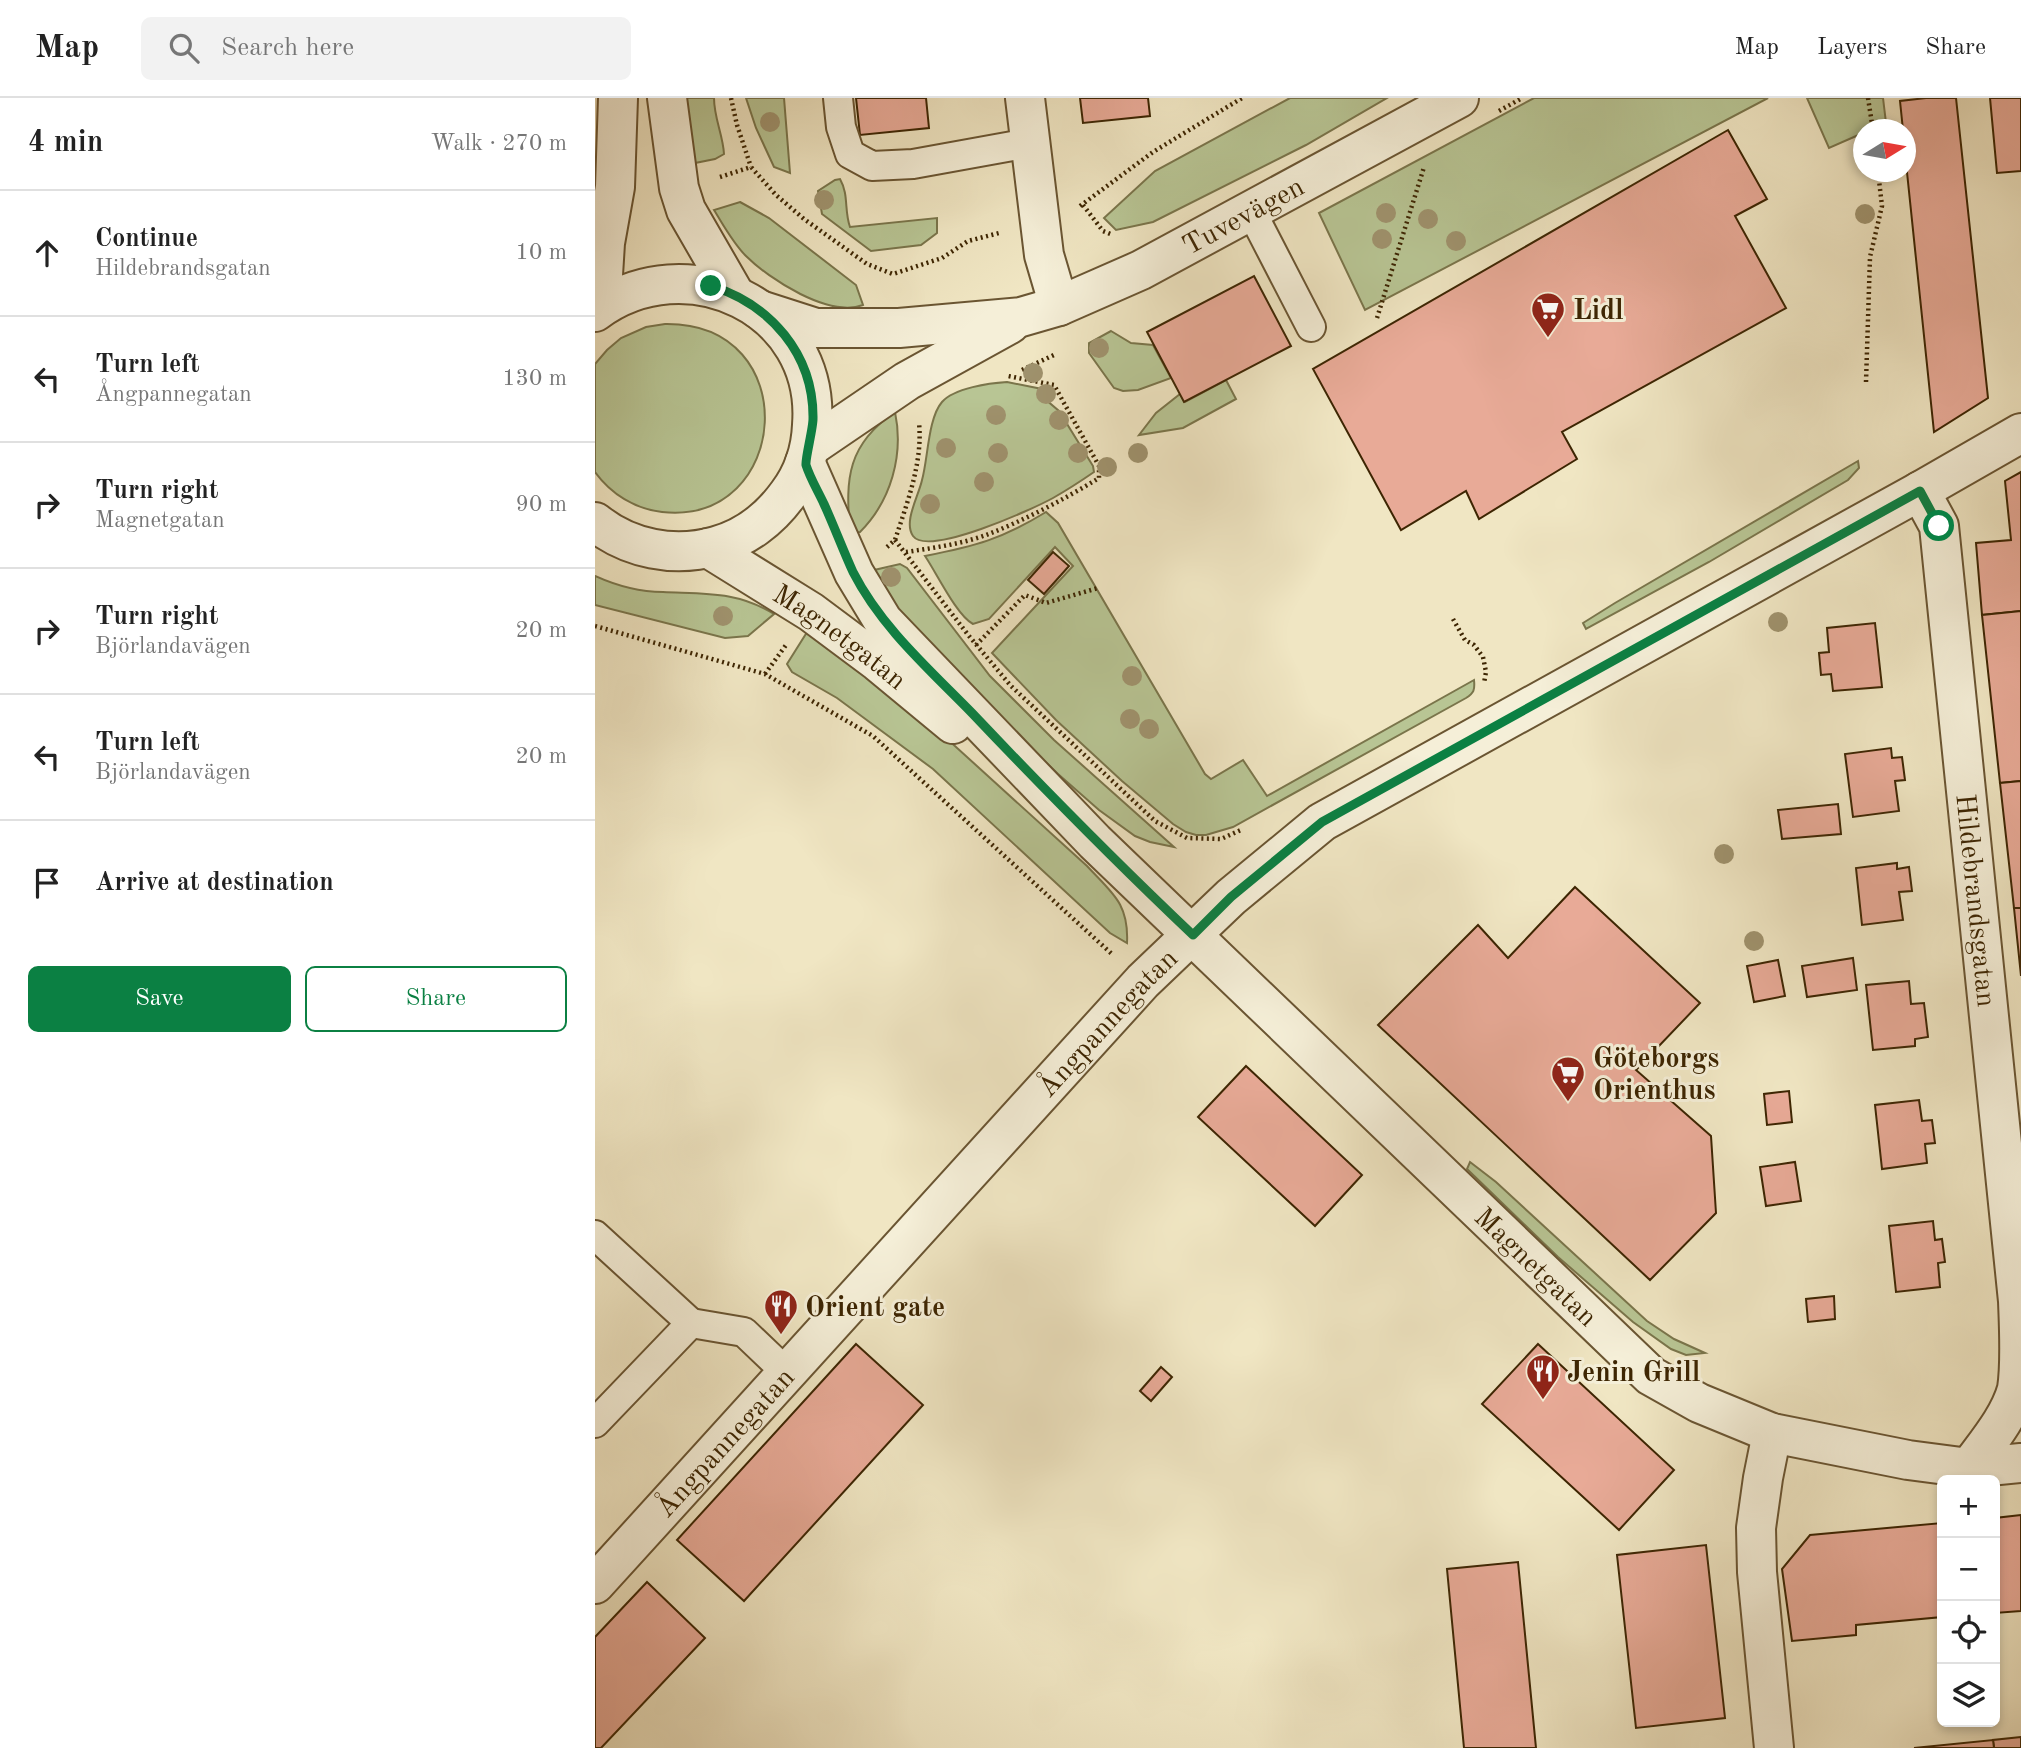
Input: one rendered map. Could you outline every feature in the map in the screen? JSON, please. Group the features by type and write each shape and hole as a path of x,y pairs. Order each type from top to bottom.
{"street":[{"path":"598,309 605,243 615,187 618,98"},
{"path":"597,524 625,540 652,549 680,552 708,548 736,539 762,523 792,489 808,455 813,406 807,378 797,352 781,329 748,302 686,210 679,188 667,98"},
{"path":"1024,98 1044,255 1059,306"},
{"name":"Tuvevägen","path":"598,309 635,289 673,282 699,284 816,328 899,328 1021,317 1059,306 1141,270 1459,98"},
{"name":"Tuvevägen","path":"808,455 908,381 1021,317"},
{"name":"Ångpannegatan","path":"595,1584 1143,981 1231,897 1322,822 2021,433"},
{"name":"Magnetgatan","path":"808,455 854,573 883,621 1095,842 1651,1376 1699,1404 1772,1433 1908,1460 1969,1468 2021,1463"},
{"name":"Hildebrandsgatan","path":"1920,491 1939,526 2018,1301 2020,1346 2017,1388 2003,1420 1969,1468"},
{"name":"Magnetgatan","path":"708,548 811,612 878,662 1095,842"},
{"path":"1772,1433 1756,1528 1774,1748"}],"lane":[{"path":"838,98 841,127 851,154 873,166 913,164 1029,143"},
{"path":"1250,209 1311,327"},
{"path":"595,1235 691,1323 744,1332 786,1373"},
{"path":"595,1423 691,1323"}],"path":[{"path":"731,98 751,167 776,195 804,219 867,264 893,274"},
{"path":"1868,98 1871,119"},
{"path":"1377,318 1425,162"},
{"path":"679,188 751,167"},
{"path":"1866,382 1870,257 1882,206 1879,182"},
{"path":"1083,204 1103,231 1121,237"},
{"path":"907,552 986,535 1098,478 1099,466 1054,385 1008,376"},
{"path":"895,540 907,552 976,646 1011,686 1155,821 1187,838 1221,839 1246,828"},
{"path":"976,646 1024,595 1046,603 1098,587"},
{"path":"1453,619 1465,640 1474,645 1483,657 1486,672 1481,692"},
{"path":"595,626 765,674 873,736 1068,916 1143,981"}],"green space":[{"path":"684,98 714,98 724,154 715,159 695,163"},
{"path":"746,98 784,98 790,173 774,167"},
{"path":"1290,98 1387,98 1306,145 1153,222 1116,230 1104,218 1155,171"},
{"path":"1534,98 1768,98 1365,310 1319,213"},
{"path":"1807,98 1883,98 1886,119 1853,119 1853,137 1829,148"},
{"path":"840,179 845,191 850,227 937,218 937,233 921,245 871,251 822,214 818,191"},
{"path":"740,202 769,218 856,285 863,305 849,308 817,301 784,285 756,265 737,246 714,210"},
{"path":"665,324 711,332 742,354 760,386 765,422 757,458 737,488 705,508 662,512 642,508 616,494 595,472 595,364 621,338 646,327"},
{"path":"1111,331 1131,343 1153,345 1171,378 1138,390 1123,391 1114,388 1089,353 1089,343"},
{"path":"1226,380 1236,399 1183,428 1139,435 1156,413 1180,394 1185,402"},
{"path":"1007,382 1042,389 1053,396 1045,399 1059,411 1093,466 1094,472 1042,504 981,529 938,540 923,541 913,536 910,530 911,516 922,480 937,409 955,393 982,385"},
{"path":"895,412 898,445 893,476 871,520 860,532 854,533 850,530 848,494 853,464 867,437"},
{"path":"1858,461 1859,468 1848,480 1709,562 1586,629 1583,623 1615,603"},
{"path":"1046,512 1058,523 1205,774 1211,779 1243,760 1267,796 1474,680 1473,691 1466,698 1233,827 1206,835 1186,832 1122,781 1056,720 992,653 1073,566 1055,547 989,619 973,624 960,612 925,556 988,540 1016,529"},
{"path":"900,564 907,568 990,676 1054,740 1174,847 1135,836 1099,810 926,648 870,571"},
{"path":"595,576 646,591 734,597 774,614 748,636 725,638 595,605"},
{"path":"809,629 934,727 1087,866 1122,908 1127,943 1110,933 933,769 837,698 792,672 787,664"},
{"path":"1470,1162 1496,1182 1647,1321 1674,1339 1705,1353 1686,1355 1671,1349 1633,1322 1558,1257 1467,1169"}],"building":[{"path":"856,98 926,98 929,128 860,135"},
{"path":"1080,98 1148,98 1150,116 1083,123"},
{"path":"1956,98 1988,398 1934,432 1908,182 1916,182 1916,119 1902,119 1900,101"},
{"path":"1990,98 2021,98 2021,171 1997,173"},
{"name":"Lidl","path":"1728,130 1767,199 1735,216 1786,308 1562,432 1577,459 1479,519 1466,491 1401,530 1313,369"},
{"path":"1254,276 1291,346 1184,402 1147,332"},
{"path":"2021,472 2021,611 1982,615 1976,543 2011,540 2005,481"},
{"path":"1053,552 1069,566 1044,594 1028,580"},
{"path":"2021,611 2021,781 2000,783 1982,615"},
{"path":"1875,623 1882,687 1833,691 1831,674 1821,675 1819,653 1829,652 1827,628"},
{"path":"1891,748 1892,758 1902,757 1905,780 1895,781 1899,811 1853,817 1845,754"},
{"path":"2021,781 2021,908 2014,908 2000,783"},
{"path":"1838,804 1841,834 1782,839 1778,810"},
{"path":"1897,863 1897,869 1909,867 1912,891 1899,892 1903,920 1862,925 1856,868"},
{"name":"Göteborgs Orienthus","path":"1575,887 1700,1003 1636,1070 1711,1136 1716,1213 1650,1280 1378,1025 1478,925 1508,958"},
{"path":"2014,908 2021,908 2021,976"},
{"path":"1853,958 1857,990 1807,997 1802,966"},
{"path":"1778,960 1785,996 1754,1002 1747,966"},
{"path":"1909,981 1911,1004 1924,1003 1928,1037 1915,1039 1915,1046 1873,1050 1866,985"},
{"path":"1246,1066 1362,1175 1315,1226 1198,1117"},
{"path":"1789,1091 1792,1122 1767,1125 1764,1094"},
{"path":"1919,1100 1922,1121 1932,1120 1935,1143 1925,1144 1927,1163 1882,1169 1875,1105"},
{"path":"1795,1162 1801,1201 1766,1206 1760,1167"},
{"path":"1933,1221 1935,1240 1942,1239 1945,1262 1938,1263 1940,1287 1896,1292 1889,1226"},
{"path":"1834,1296 1835,1319 1808,1322 1806,1299"},
{"path":"856,1344 923,1405 744,1601 677,1540"},
{"path":"1538,1344 1674,1470 1619,1530 1482,1404"},
{"path":"1161,1367 1172,1377 1151,1401 1140,1391"},
{"path":"2021,1515 2021,1611 2000,1613 2000,1517"},
{"path":"1937,1523 1937,1617 1856,1625 1856,1635 1792,1641 1782,1569 1810,1535"},
{"path":"1706,1545 1725,1718 1636,1728 1617,1555"},
{"path":"1518,1562 1536,1748 1464,1748 1447,1569"},
{"path":"647,1582 705,1638 601,1748 595,1748 595,1637"},
{"path":"2021,1737 2021,1748 1994,1748 1993,1740"},
{"path":"1993,1740 1994,1748 1914,1748"}],"place":[{"name":"Lidl","path":"1548,339"},
{"name":"Göteborgs Orienthus","path":"1568,1103"},
{"name":"Orient gate","path":"781,1336"},
{"name":"Jenin Grill","path":"1543,1401"}],"route":[{"path":"711,286 753,304 781,329 797,352 807,378 813,406 810,447 805,462 854,573 883,621 1095,842 1193,935 1231,897 1322,822 1920,491 1939,526"}]}
